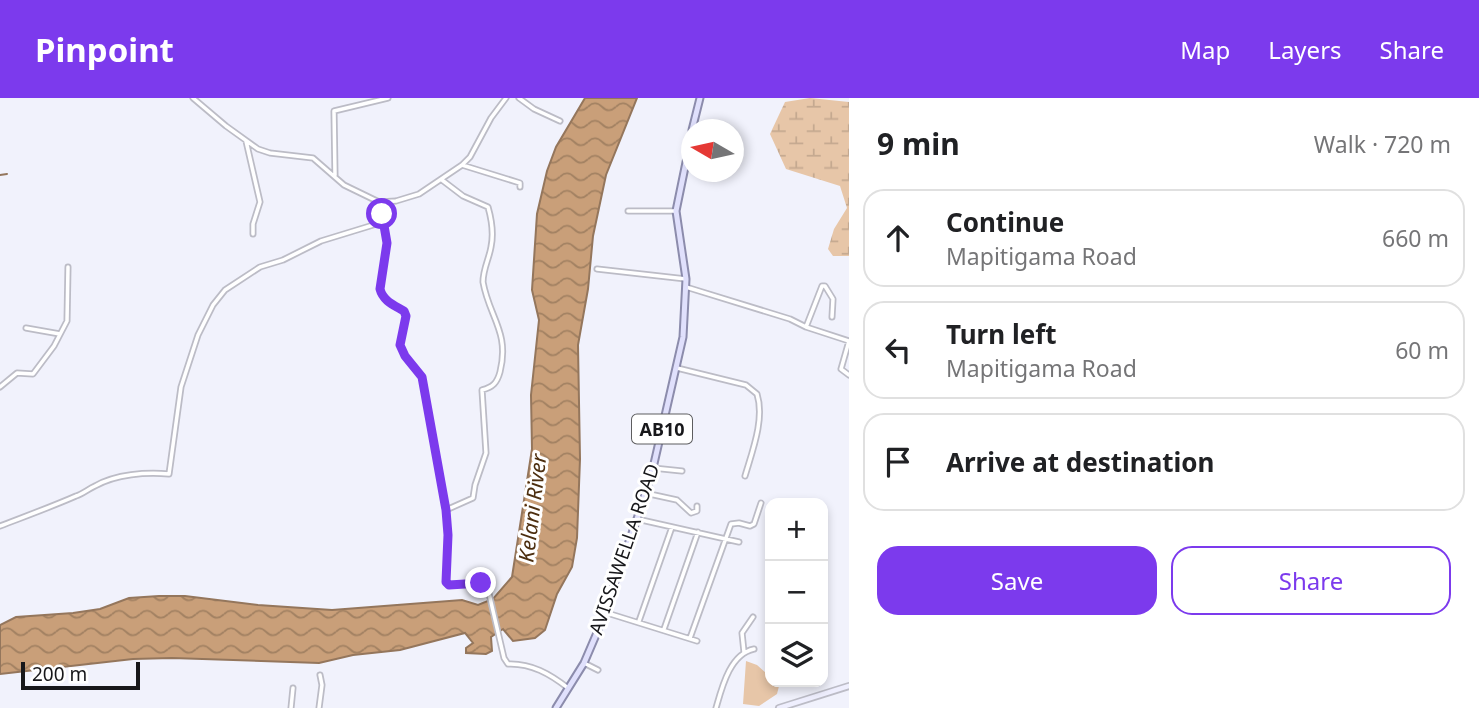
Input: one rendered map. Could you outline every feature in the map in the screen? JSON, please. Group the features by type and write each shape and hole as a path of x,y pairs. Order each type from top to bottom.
{"main road":[{"name":"AVISSAWELLA ROAD","path":"695,119 701,98"},
{"name":"AVISSAWELLA ROAD","path":"556,708 584,663 653,468 683,337 686,283 676,211 682,182"}],"street":[{"path":"193,98 246,140 270,153 313,158 344,185 379,202 407,199 442,180 462,165 470,157 491,118 506,98"},
{"path":"335,177 334,111 388,98"},
{"path":"519,98 534,109 560,121"},
{"path":"246,140 260,202 253,224 253,234"},
{"path":"462,165 520,183 520,187"},
{"path":"442,180 463,196 488,207 493,225 483,282 503,341 497,381 491,388 482,390 486,453 473,498 446,510"},
{"path":"379,202 387,243 380,289 386,300 404,311 406,316 400,345 405,356 422,377 446,510 446,582 449,585 481,583 489,587 504,659 508,664 516,663 546,673 569,688"},
{"path":"628,211 676,211"},
{"path":"0,526 117,478 148,472 169,474 181,387 198,335 225,290 260,267 283,260 321,241 383,222"},
{"path":"0,387 17,373 33,374 54,346 66,321 68,267"},
{"path":"597,269 686,283 849,341 841,369 849,375"},
{"path":"806,327 821,286 825,286 833,299 832,317"},
{"path":"26,328 60,334"},
{"path":"676,368 746,385 757,394 758,419 745,476"},
{"path":"653,468 682,471"},
{"path":"645,493 667,497 680,503 691,513 697,511 697,506"},
{"path":"680,503 688,504"},
{"path":"690,638 731,524 754,524 761,503"},
{"path":"637,519 739,542"},
{"path":"639,621 672,527"},
{"path":"664,629 698,532"},
{"path":"604,612 697,641"},
{"path":"744,652 741,633 752,617"},
{"path":"716,708 725,680 744,652 754,649"},
{"path":"584,663 598,670"},
{"path":"319,708 322,685 320,675"},
{"path":"779,708 849,686"},
{"path":"291,708 293,688"}],"green space":[{"path":"810,98 849,102 849,256 833,256 828,249 834,229 847,208 840,186 786,169 770,134 785,102"},
{"path":"746,661 757,665 765,672 765,687 779,687 777,694 759,706 743,704"}],"water":[{"name":"Kelani River","path":"585,98 637,98 606,175 593,236 588,289 578,345 580,459 577,538 572,567 557,594 545,630 535,638 513,641 503,629 491,637 492,651 486,654 466,653 466,648 473,643 465,633 400,650 353,655 319,663 133,659 0,674 0,625 16,617 100,609 129,598 185,596 332,610 462,600 478,605 493,599 512,577 532,449 531,395 539,320 532,290 537,214 547,171 556,147"}],"waterway":[{"path":"0,175 7,174"}],"route":[{"path":"382,214 387,243 380,289 386,300 404,311 406,316 400,345 405,356 422,377 446,510 446,582 449,585 481,583"}]}
